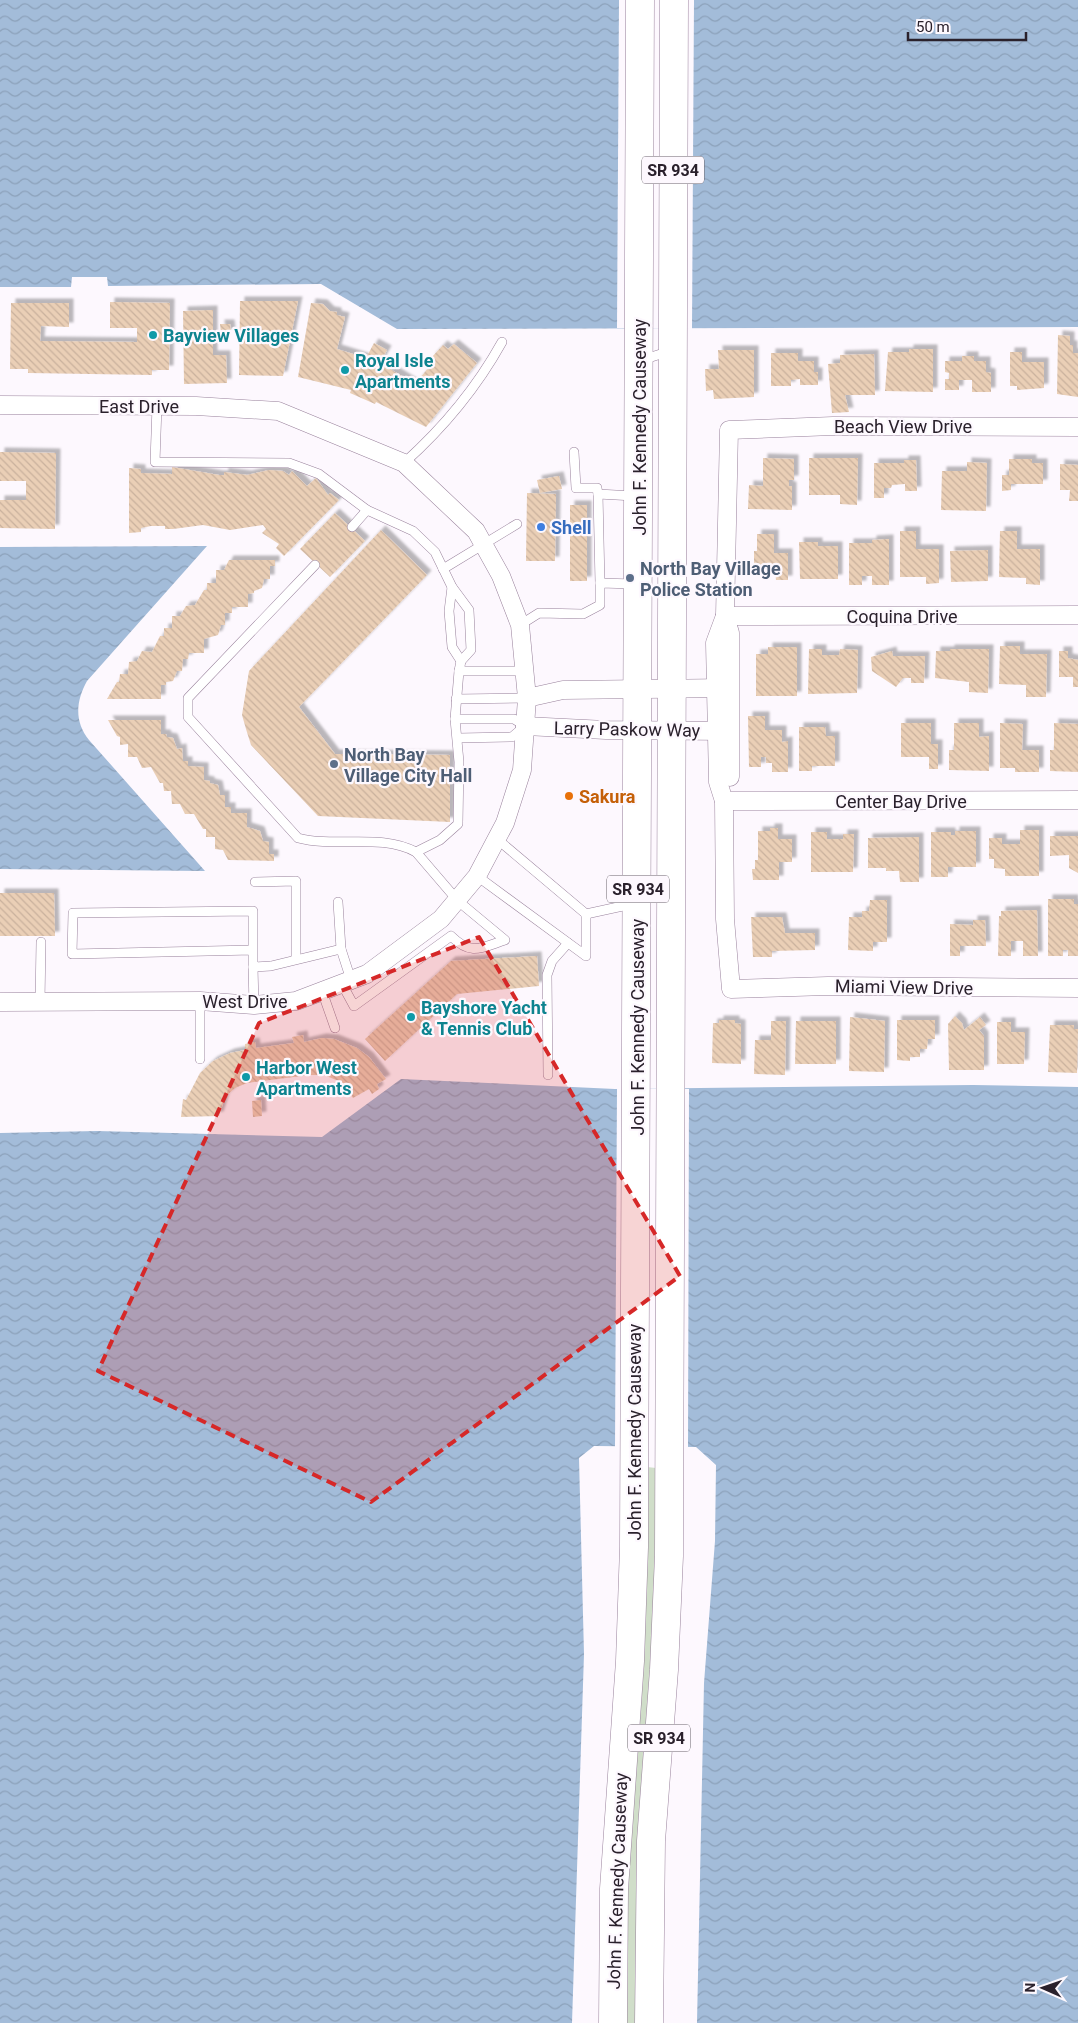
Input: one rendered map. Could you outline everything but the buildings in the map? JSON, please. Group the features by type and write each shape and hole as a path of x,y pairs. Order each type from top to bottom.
{"main road":[{"name":"John F. Kennedy Causeway","path":"614,2023 614,1888 632,1623 638,903 640,0"},
{"name":"John F. Kennedy Causeway","path":"649,2023 650,1871 667,1613 670,1453 674,0"}],"street":[{"name":"East Drive","path":"0,405 196,406 278,411 404,463"},
{"name":"Beach View Drive","path":"725,616 729,430 833,426 1078,427"},
{"path":"404,463 476,531 501,576 520,626 527,698 525,726"},
{"name":"Coquina Drive","path":"725,616 1078,615"},
{"path":"724,801 730,782 723,730 723,688 730,633 725,616"},
{"name":"Larry Paskow Way","path":"527,698 563,690 723,688"},
{"name":"Larry Paskow Way","path":"525,726 638,730 723,730"},
{"name":"West Drive","path":"0,1002 200,1001 254,1005 296,1001 347,982 374,969 441,919 477,876 505,823 522,770 525,726"},
{"name":"Center Bay Drive","path":"724,801 1078,800"},
{"name":"Miami View Drive","path":"724,801 725,919 731,989 828,986 1078,988"}],"lane":[{"path":"404,463 432,438 491,361 502,342"},
{"path":"639,350 673,345"},
{"path":"157,406 154,462 289,463 319,474 367,510 413,531 435,552 452,587 469,610 471,650 461,661 455,718 458,738 458,824 440,840 416,852"},
{"path":"520,626 539,613 583,614 600,605 597,488 576,488 574,452"},
{"path":"598,494 640,496"},
{"path":"352,527 367,510"},
{"path":"443,568 518,524"},
{"path":"316,565 188,698 188,717 298,838 314,842 394,843 416,852 458,901 505,940 476,950 460,946 451,936 354,1006 347,982 339,940 338,902"},
{"path":"600,583 639,585"},
{"path":"452,587 449,611 452,647 461,661"},
{"path":"459,671 487,673 524,671"},
{"path":"456,699 527,698"},
{"path":"455,718 514,719 525,726 512,737 458,738"},
{"path":"477,876 586,956 586,914 497,839"},
{"path":"255,882 296,881 296,959"},
{"path":"586,914 638,903"},
{"path":"253,950 72,954 72,913 253,911 254,1005"},
{"path":"40,1002 41,942"},
{"path":"548,1075 547,974 552,962 568,943"},
{"path":"254,967 271,966 341,949"},
{"path":"322,991 335,1028"},
{"path":"200,1001 200,1059"}],"highlighted area":[{"path":"479,937 680,1276 371,1502 98,1371 259,1023"}],"green space":[{"path":"647,1467 656,1468 654,1618 637,1864 635,2023 627,2023 627,1893"}],"water":[{"path":"0,0 1078,0 1078,327 397,329 321,284 108,286 107,277 72,277 71,287 0,287"},
{"path":"207,546 87,681 83,688 78,711 81,726 89,740 205,871 0,869 0,547"},
{"path":"401,1079 615,1089 973,1085 1078,1087 1078,2023 697,2023 704,1683 715,1541 716,1465 696,1447 594,1446 579,1458 584,1654 572,2023 0,2023 0,1133 97,1131 322,1137"}],"pier":[{"path":"619,0 694,0 692,329 617,328"},
{"path":"617,1088 689,1089 688,1450 615,1447"}],"place":[{"name":"Bayview Villages","path":"153,335"},
{"name":"Royal Isle Apartments","path":"345,370"},
{"name":"Shell","path":"541,527"},
{"name":"North Bay Village Police Station","path":"630,578"},
{"name":"North Bay Village City Hall","path":"334,764"},
{"name":"Sakura","path":"569,796"},
{"name":"Bayshore Yacht & Tennis Club","path":"411,1017"},
{"name":"Harbor West Apartments","path":"246,1077"}]}
